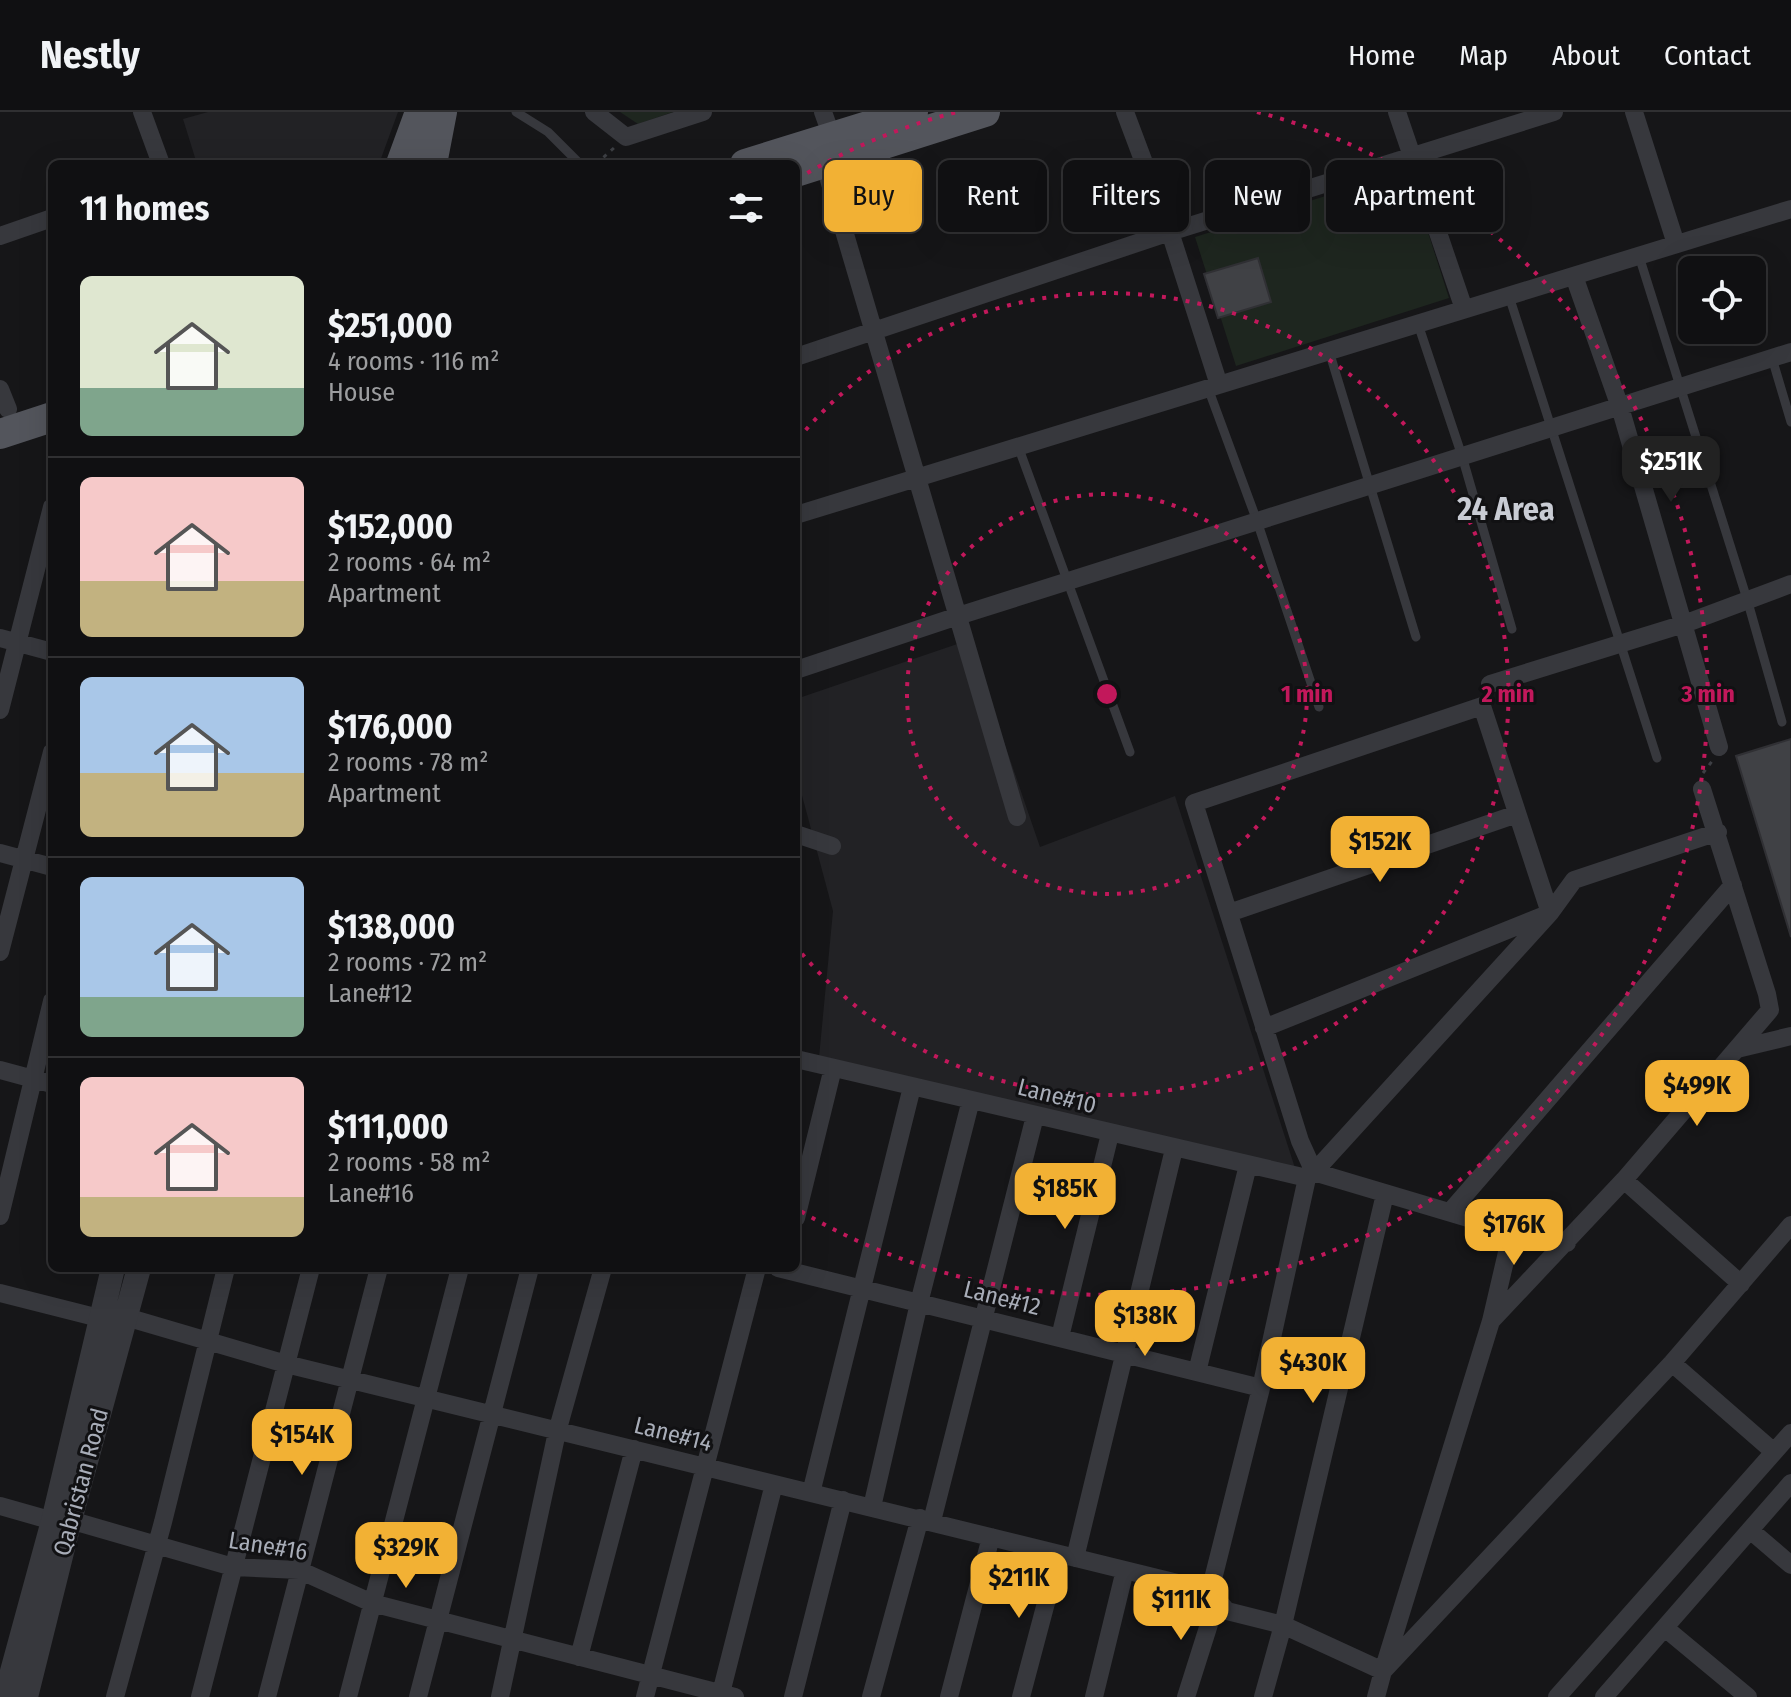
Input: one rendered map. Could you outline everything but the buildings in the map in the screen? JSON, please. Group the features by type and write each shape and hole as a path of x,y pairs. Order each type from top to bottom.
{"main road":[{"path":"761,160 985,112"},
{"path":"819,146 910,113"},
{"path":"403,160 430,116"},
{"path":"430,116 432,160"},
{"path":"2,411 48,397"},
{"path":"2,411 48,417"}],"street":[{"path":"142,112 160,160"},
{"path":"594,112 626,137 703,112"},
{"path":"1125,112 1143,160"},
{"path":"1397,112 1464,309"},
{"path":"1189,226 1554,112"},
{"path":"1634,112 1676,244"},
{"path":"819,146 1017,817"},
{"path":"800,514 1791,209"},
{"path":"0,236 48,219"},
{"path":"800,356 1170,232 1213,386"},
{"path":"1574,276 1620,407 1719,747"},
{"path":"800,669 1791,352"},
{"path":"0,710 9,641 48,519"},
{"path":"1490,684 1684,624 1791,584"},
{"path":"9,641 48,651"},
{"path":"1186,1697 1213,1595 1310,1175 1194,803 1482,706 1550,913"},
{"path":"0,952 48,768"},
{"path":"1702,789 1718,832 1770,1010 1785,1037 1737,1049"},
{"path":"1229,913 1517,814"},
{"path":"1310,1175 1550,913 1574,880 1718,832"},
{"path":"800,840 832,846"},
{"path":"0,853 48,866"},
{"path":"1450,1212 1733,885"},
{"path":"1264,1028 1550,913"},
{"path":"1491,1321 1624,1180 1770,1010"},
{"path":"0,1216 48,1016"},
{"name":"Lane#10","path":"800,1060 1174,1149 1310,1175 1512,1231 1567,1243"},
{"path":"800,1202 833,1068"},
{"path":"0,1070 48,1083"},
{"path":"811,1493 912,1087"},
{"path":"872,1507 919,1303 971,1100"},
{"path":"871,1697 926,1519 1035,1116"},
{"path":"1060,1337 1110,1134"},
{"path":"1021,1697 1067,1556 1125,1353 1174,1149"},
{"path":"1197,1372 1248,1165"},
{"path":"1624,1180 1741,1284"},
{"path":"1263,1697 1283,1625 1385,1194"},
{"path":"1383,1671 1672,1363 1791,1225"},
{"path":"1376,1697 1491,1321 1512,1231"},
{"name":"Qabristan Road","path":"26,1697 99,1318 112,1272"},
{"name":"Qabristan Road","path":"5,1697 138,1272"},
{"path":"115,1697 225,1272"},
{"path":"200,1697 310,1272"},
{"path":"267,1697 378,1272"},
{"path":"348,1697 459,1272"},
{"path":"418,1697 529,1272"},
{"path":"500,1697 557,1432 602,1272"},
{"path":"645,1697 756,1272"},
{"name":"Lane#12","path":"797,1272 1261,1388"},
{"path":"0,1293 99,1318"},
{"name":"Lane#14","path":"126,1317 286,1364 1125,1570 1213,1595 1227,1611 1283,1625 1383,1671"},
{"path":"1672,1363 1774,1452"},
{"path":"1557,1697 1791,1433"},
{"path":"579,1657 634,1449"},
{"path":"1604,1697 1791,1483"},
{"path":"725,1696 774,1484"},
{"path":"793,1697 843,1500"},
{"name":"Lane#16","path":"0,1506 233,1567 299,1570 372,1603 725,1696"},
{"path":"1750,1530 1791,1565"},
{"path":"949,1697 991,1537"},
{"path":"1094,1697 1125,1570"},
{"path":"1665,1628 1748,1697"}],"lane":[{"path":"516,112 548,132 576,160"},
{"path":"1639,256 1747,599 1782,722"},
{"path":"1509,296 1657,758"},
{"path":"1418,324 1462,456 1512,629"},
{"path":"1329,351 1416,637"},
{"path":"1772,358 1791,422"},
{"path":"1213,386 1319,707"},
{"path":"1018,446 1130,752"}],"path":[{"path":"600,160 626,137"},
{"path":"1702,789 1702,775 1719,747"}],"shaded area":[{"path":"208,112 398,112 380,160 196,160 183,119"},
{"path":"620,112 673,112 638,124"},
{"path":"1326,196 1326,232 1428,232 1449,298 1236,366 1195,237 1211,232 1310,232 1310,201"},
{"path":"969,640 1040,847 1175,796 1295,1168 818,1068 833,911 800,788 800,698"}],"district":[{"name":"24 Area","path":"1506,509"}]}
